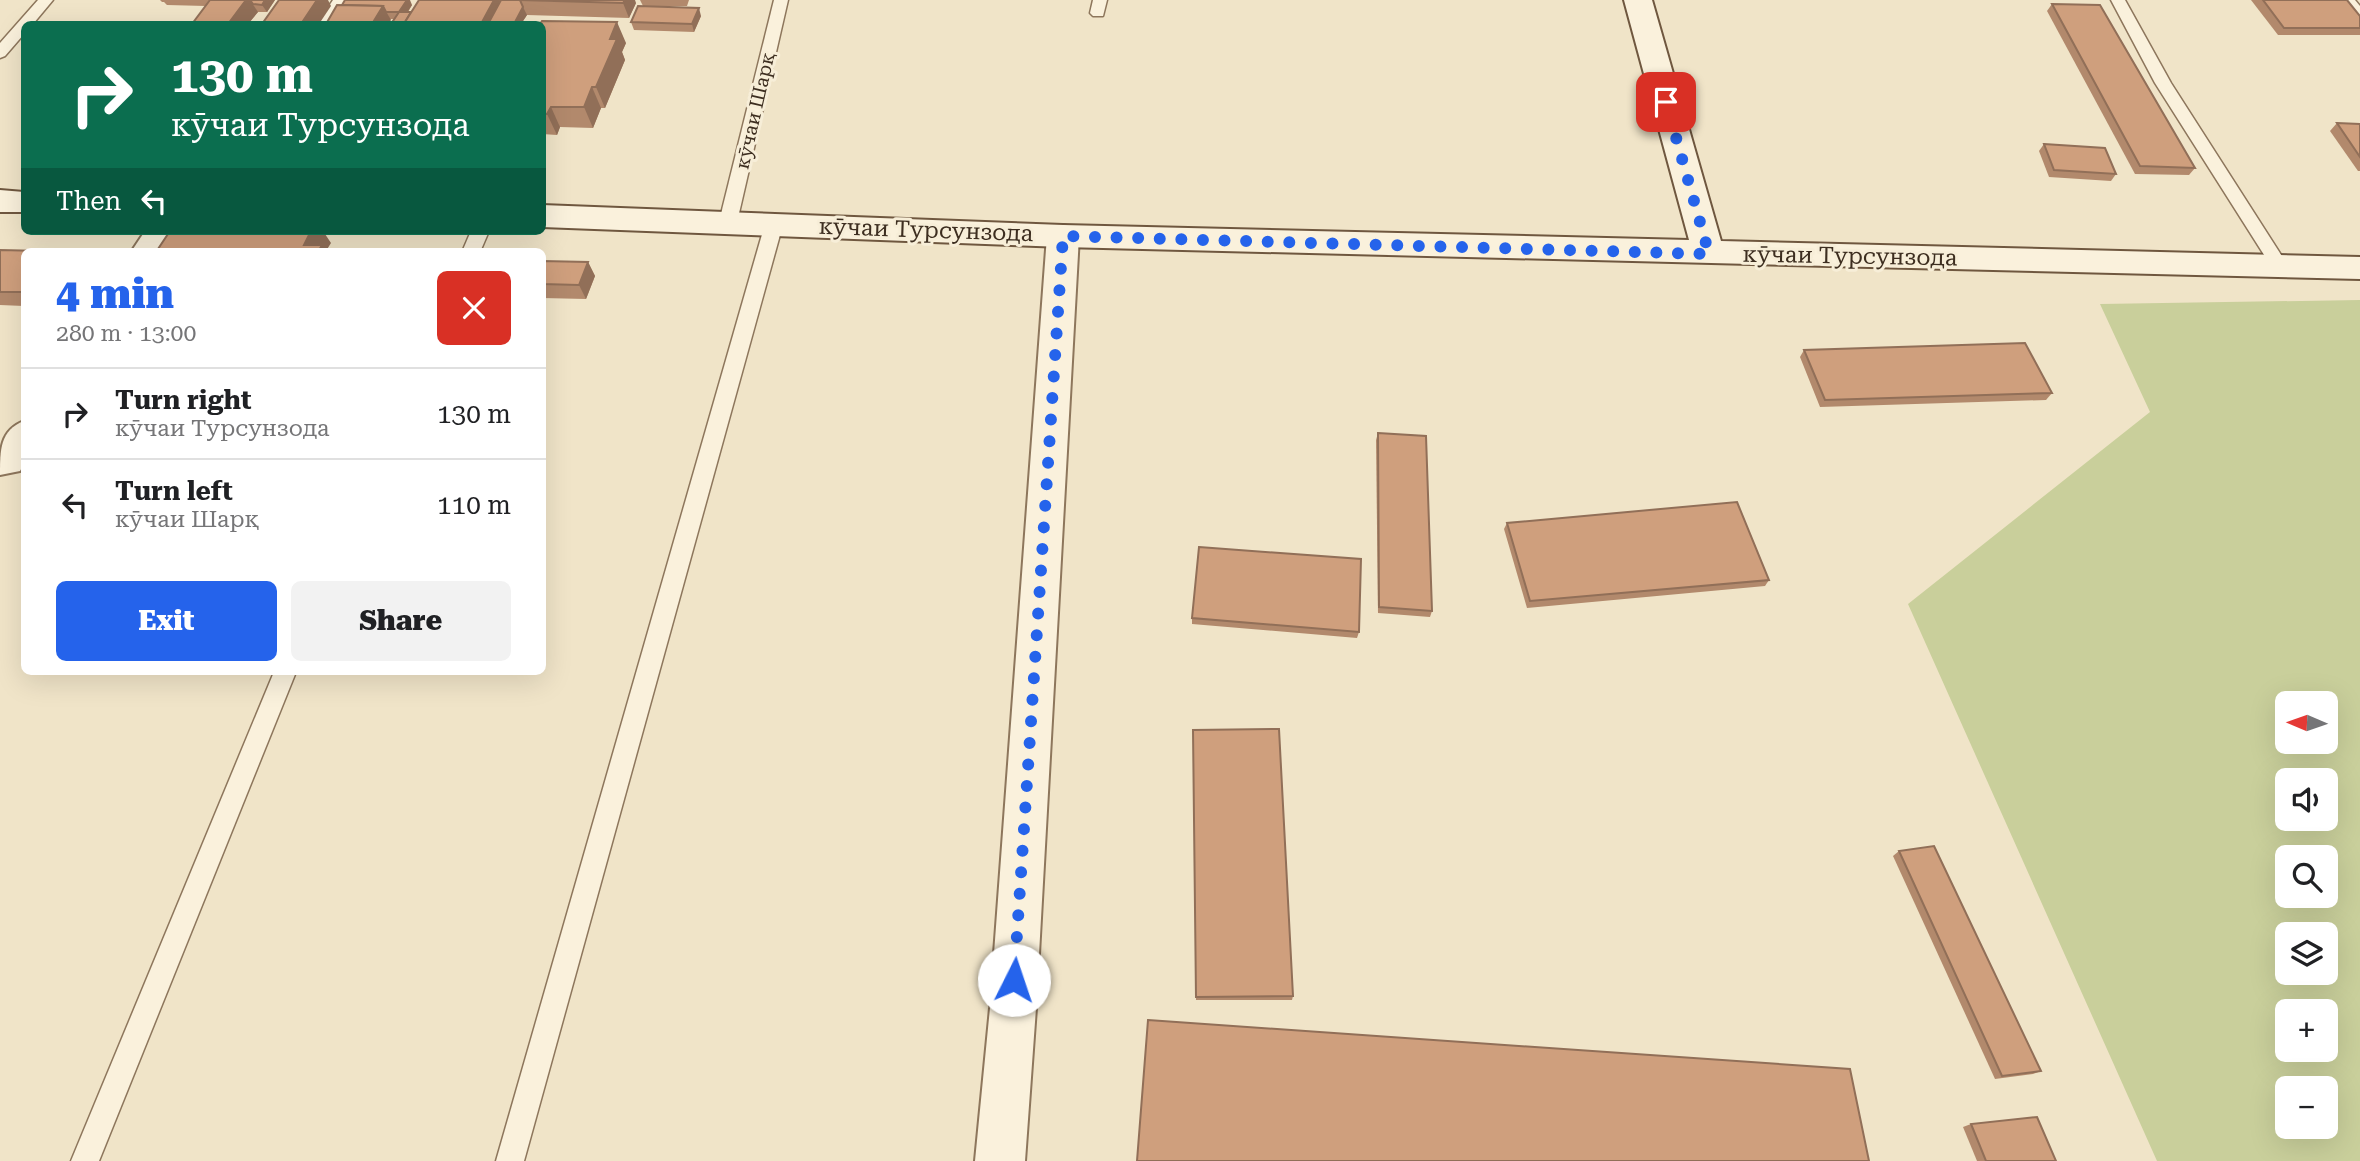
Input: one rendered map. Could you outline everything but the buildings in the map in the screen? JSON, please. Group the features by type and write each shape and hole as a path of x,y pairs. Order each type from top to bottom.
{"main road":[{"path":"1638,0 1709,254"},
{"path":"0,201 21,202"},
{"name":"кӯчаи Турсунзода","path":"546,216 1063,236 2360,268"},
{"path":"1000,1161 1013,1008 1063,236"}],"lane":[{"path":"28,21 46,0"},
{"path":"326,21 340,0"},
{"name":"кӯчаи Шарқ","path":"728,222 781,0"},
{"path":"2118,0 2164,83 2279,265"},
{"path":"2347,0 2360,16"},
{"path":"0,53 21,29"},
{"path":"510,1161 774,223"},
{"path":"85,1161 284,675"}],"green space":[{"path":"2360,300 2360,1161 2157,1161 1908,604 2150,412 2100,304"}],"route":[{"path":"1014,980 1063,236 1709,254 1666,102"}]}
